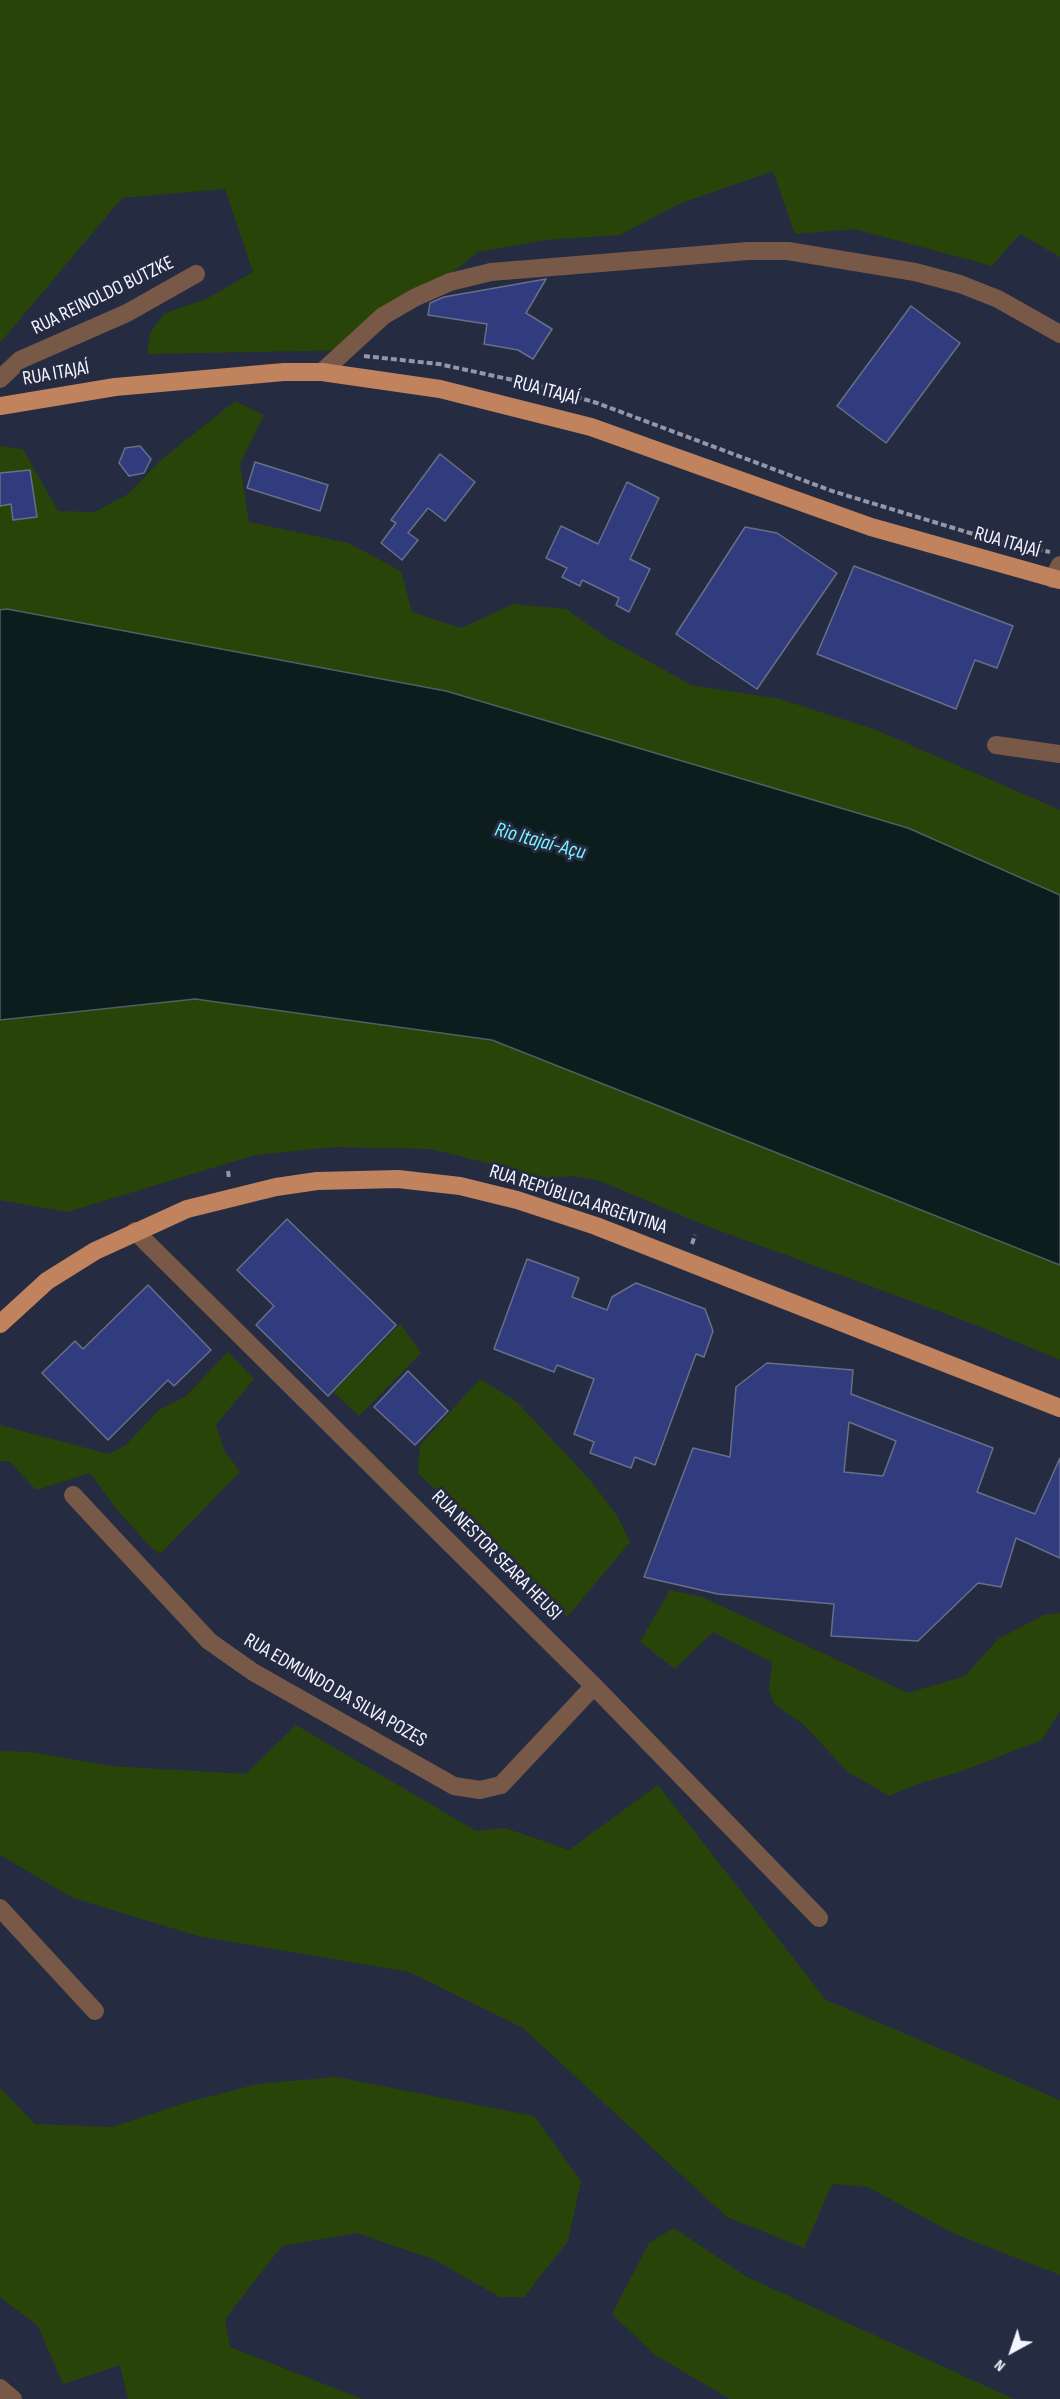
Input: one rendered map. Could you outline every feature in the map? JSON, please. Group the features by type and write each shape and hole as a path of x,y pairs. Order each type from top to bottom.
{"main road":[{"name":"RUA ITAJAÍ","path":"0,406 115,387 202,377 284,372 322,372 454,391 570,421 871,527 1058,574"},
{"name":"RUA REPÚBLICA ARGENTINA","path":"0,1306 40,1286 95,1251 187,1209 276,1187 317,1181 398,1179 460,1186 517,1200 596,1226 1060,1408"},
{"name":"RUA REPÚBLICA ARGENTINA","path":"0,1324 40,1286"}],"street":[{"path":"322,372 383,316 416,297 450,282 491,272 748,251 788,250 915,272 960,284 998,299 1060,334"},
{"name":"RUA REINOLDO BUTZKE","path":"0,379 20,360 127,313 196,274"},
{"path":"996,745 1060,754"},
{"name":"RUA NESTOR SEARA HEUSI","path":"135,1231 594,1686 819,1918"},
{"name":"RUA EDMUNDO DA SILVA POZES","path":"74,1494 209,1641 253,1672 454,1786 480,1790 501,1785 594,1686"},
{"path":"0,1908 95,2011"},
{"path":"0,2388 13,2399"}],"path":[{"path":"832,491 993,540 1060,554"},
{"path":"228,1171 229,1178"},
{"path":"692,1244 696,1235"}],"green space":[{"path":"0,0 1060,0 1060,257 1020,234 992,266 855,229 795,234 773,171 679,204 620,235 545,240 478,252 356,350 147,354 150,333 164,314 208,298 253,272 225,189 122,198 0,343"},
{"path":"235,401 264,415 240,464 249,522 348,543 401,571 412,612 461,628 513,604 566,609 607,638 691,685 780,699 876,730 1058,809 1060,810 1060,895 908,828 446,691 0,610 0,446 23,449 58,511 95,512 128,494 161,460"},
{"path":"195,999 492,1040 1060,1265 1060,1360 976,1325 707,1226 598,1180 571,1176 548,1178 431,1149 334,1147 255,1155 67,1212 0,1200 0,1020"},
{"path":"400,1324 421,1353 359,1416 333,1392"},
{"path":"228,1352 254,1379 216,1425 224,1450 240,1472 160,1554 119,1512 90,1473 36,1490 9,1461 0,1461 0,1425 108,1454 125,1446 159,1410 186,1396"},
{"path":"480,1379 517,1402 590,1480 618,1517 630,1542 567,1617 418,1473 420,1445"},
{"path":"670,1590 702,1597 908,1693 965,1676 998,1639 1044,1615 1060,1613 1060,1711 1042,1740 889,1796 848,1772 803,1724 775,1705 769,1690 772,1662 713,1632 675,1669 640,1642"},
{"path":"296,1725 476,1831 505,1828 569,1850 658,1785 826,2000 1060,2100 1060,2275 953,2233 868,2187 832,2184 804,2248 727,2217 523,2028 409,1972 198,1936 73,1898 0,1855 0,1751 31,1752 111,1766 246,1774"},
{"path":"336,2077 534,2116 581,2181 568,2241 524,2297 500,2297 433,2259 357,2233 282,2246 225,2319 230,2347 362,2399 128,2399 120,2365 63,2384 38,2326 0,2297 0,2088 35,2124 112,2127 184,2103 258,2084"},
{"path":"674,2228 747,2277 1014,2399 730,2399 655,2355 612,2314 649,2243"}],"water":[{"name":"Rio Itajaí-Açu","path":"7,609 446,691 908,828 1060,895 1060,1265 492,1040 195,999 0,1020 0,610"}],"building":[{"path":"546,279 526,313 552,329 533,359 518,350 484,344 487,324 428,315 430,303 444,297"},
{"path":"911,306 960,343 886,443 837,406"},
{"path":"140,446 151,459 144,473 129,476 119,463 125,448"},
{"path":"440,454 475,482 445,521 428,508 408,533 418,540 402,560 381,543 396,523 391,520"},
{"path":"255,462 328,485 320,511 247,488"},
{"path":"30,470 37,517 13,520 11,504 0,506 0,473"},
{"path":"627,482 659,498 630,559 650,569 629,612 616,605 619,598 582,580 580,586 562,577 567,568 546,558 561,526 598,544"},
{"path":"745,527 777,533 837,573 757,689 676,634"},
{"path":"854,566 1013,626 997,668 975,660 956,709 817,654"},
{"path":"287,1219 396,1325 328,1396 256,1325 274,1306 237,1270"},
{"path":"527,1259 579,1278 572,1297 607,1310 612,1297 636,1283 705,1309 713,1331 704,1357 696,1354 655,1465 635,1457 631,1468 590,1453 594,1442 574,1434 594,1379 557,1365 554,1372 494,1349"},
{"path":"148,1285 211,1350 174,1386 168,1380 108,1440 42,1373 75,1341 83,1349"},
{"path":"767,1363 853,1370 851,1394 993,1448 977,1492 1035,1514 1060,1458 1060,1558 1016,1538 1001,1587 978,1583 918,1641 831,1636 834,1604 718,1594 644,1577 693,1448 730,1457 736,1387","holes":["849,1422 896,1441 883,1476 844,1472"]},
{"path":"408,1371 448,1411 415,1445 374,1407"}]}
